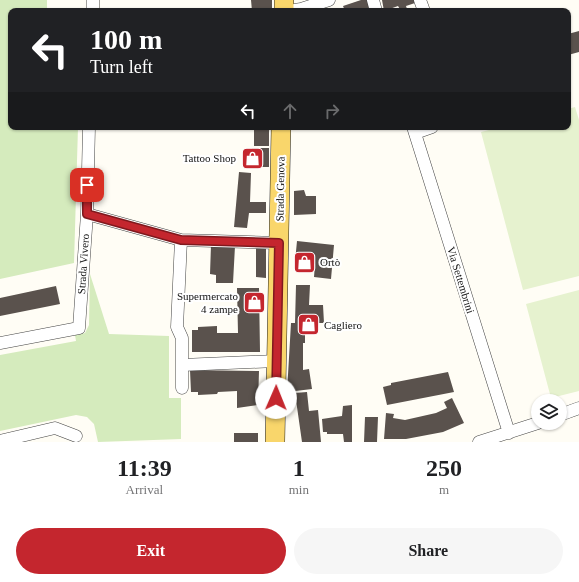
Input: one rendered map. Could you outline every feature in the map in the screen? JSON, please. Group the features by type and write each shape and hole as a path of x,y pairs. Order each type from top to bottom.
{"main road":[{"name":"Strada Genova","path":"275,442 281,130"}],"street":[{"path":"304,8 330,0"},
{"name":"Strada Vivero","path":"0,343 79,328 87,214 89,130"},
{"name":"Via Settembrini","path":"414,130 508,433"},
{"path":"87,214 181,240 279,243"},
{"path":"181,240 177,327 182,338 182,388"},
{"path":"182,365 276,361"},
{"path":"567,412 579,408"},
{"path":"479,442 531,425"},
{"path":"0,441 55,428 76,436"}],"green space":[{"path":"0,0 47,0 47,8 8,8 8,130 78,130 74,263 0,279"},
{"path":"575,107 579,120 579,276 523,290 481,132 489,130 571,130 571,108"},
{"path":"90,274 109,334 169,336 169,398 181,398 181,439 98,442 94,424 87,417 76,415 0,431 0,355 76,341 75,335 85,333 89,325"},
{"path":"579,290 579,391 567,394 550,394 526,304"}],"building":[{"path":"251,0 272,0 272,8 252,8"},
{"path":"361,0 368,0 371,8 344,8 343,6"},
{"path":"382,0 414,0 415,3 406,6 407,8 399,8 398,6 392,8 383,8"},
{"path":"579,31 579,52 571,54 571,33"},
{"path":"254,130 269,130 269,146 254,146"},
{"path":"252,148 269,148 269,167 252,167"},
{"path":"239,172 251,173 250,202 266,202 266,213 249,213 247,228 234,227"},
{"path":"304,190 306,196 316,196 316,214 294,215 294,191"},
{"path":"297,241 334,245 331,279 314,277 315,264 295,262"},
{"path":"211,245 235,246 233,283 216,283 216,275 210,274"},
{"path":"256,248 266,248 266,278 256,277"},
{"path":"296,285 310,285 309,305 323,305 324,323 305,323 303,370 309,369 312,389 287,392 291,323 295,323"},
{"path":"56,286 60,304 0,316 0,298"},
{"path":"237,288 259,288 260,352 192,352 192,330 198,330 198,327 217,326 217,333 238,333"},
{"path":"190,370 259,371 258,405 237,408 237,391 198,395 198,392 191,392"},
{"path":"448,372 454,392 387,405 383,387 391,385 391,383"},
{"path":"307,392 309,411 318,410 321,442 302,442 295,393"},
{"path":"452,398 464,423 443,432 406,439 384,439 386,413 394,414 393,418 405,420 436,413 447,408 444,402"},
{"path":"352,405 352,442 344,442 343,434 327,434 327,432 323,432 322,419 342,416 343,406"},
{"path":"365,417 378,417 377,442 364,442"},
{"path":"234,433 258,433 258,442 234,442"}],"place":[{"name":"Tattoo Shop","path":"252,158"},
{"name":"Ortò","path":"305,262"},
{"name":"Supermercato 4 zampe","path":"254,302"},
{"name":"Cagliero","path":"308,325"}],"route":[{"path":"87,185 87,214 181,240 279,243 276,398"}]}
